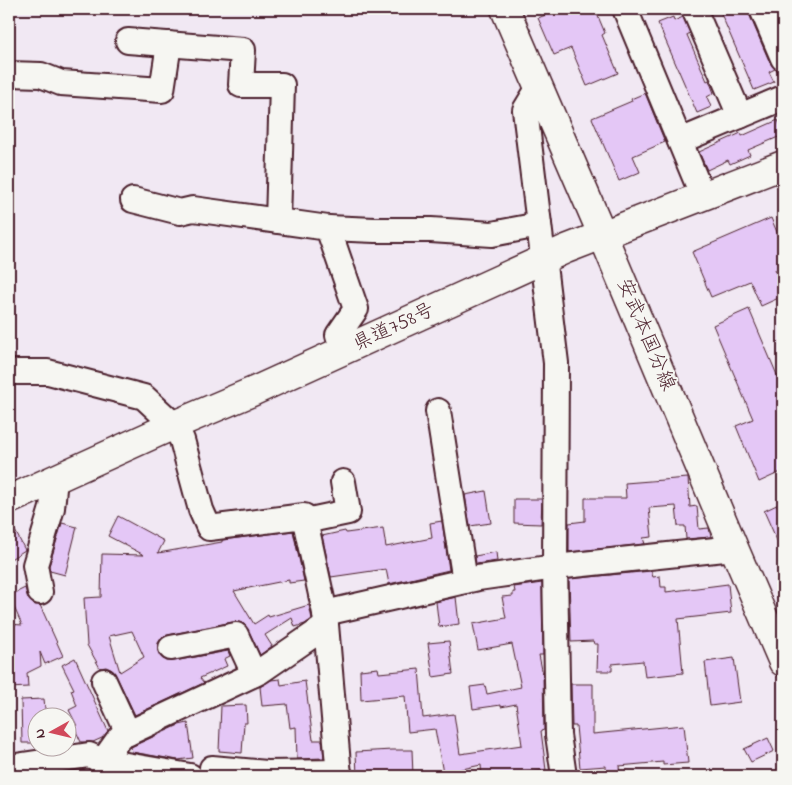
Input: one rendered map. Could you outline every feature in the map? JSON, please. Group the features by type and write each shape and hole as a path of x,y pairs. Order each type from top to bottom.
{"main road":[{"name":"安武本国分線","path":"505,9 783,662"},
{"name":"県道758号","path":"9,500 174,425 254,392 566,250 783,165"}],"street":[{"path":"625,9 703,197"},
{"path":"694,9 740,116"},
{"path":"762,9 783,58"},
{"path":"128,41 243,50 241,84 282,85 278,221"},
{"path":"9,74 41,76 61,83 162,90 169,44"},
{"path":"539,87 525,110 556,363 555,567 558,735 564,776"},
{"path":"680,142 783,98"},
{"path":"133,200 180,212 193,209 328,228 431,230 492,234 538,225"},
{"path":"328,228 356,309 338,335 342,351"},
{"path":"9,372 48,372 144,397 174,425 182,440 201,510 209,528 304,516 326,620 339,774 102,769 89,755 9,767"},
{"path":"438,411 465,581"},
{"path":"40,592 35,565 52,508 54,480"},
{"path":"305,521 348,512 343,482"},
{"path":"102,769 120,737 254,674 326,620 465,581 555,567 734,548"},
{"path":"171,648 236,635 254,674"},
{"path":"104,680 128,733"}],"building":[{"path":"560,9 595,9 605,33 602,35 618,73 587,86 571,48 554,55 538,18"},
{"path":"719,9 748,9 770,63 775,69 769,72 774,82 754,90"},
{"path":"673,17 674,21 683,17 690,33 687,35 714,93 707,97 711,107 697,113 658,23"},
{"path":"645,93 665,142 633,156 640,172 619,181 592,118 632,101 631,99"},
{"path":"778,120 783,135 748,150 750,155 730,164 728,160 707,170 699,152 741,133 742,136"},
{"path":"771,218 783,246 783,266 775,270 783,289 783,296 761,306 750,281 711,297 692,252"},
{"path":"749,309 783,389 783,471 759,482 736,426 753,419 713,325"},
{"path":"688,478 690,507 697,506 699,529 709,528 711,537 686,539 685,526 678,526 676,506 649,508 652,537 643,538 645,544 569,552 569,523 585,521 585,498 626,498 625,483"},
{"path":"486,491 491,523 470,526 465,495"},
{"path":"514,499 542,499 541,524 514,523"},
{"path":"783,502 783,554 764,511"},
{"path":"118,516 164,541 158,553 222,542 222,540 293,531 304,581 289,583 289,580 234,591 254,624 268,615 269,617 309,605 312,619 305,624 295,627 292,618 265,635 272,646 260,655 248,629 239,622 162,637 158,643 158,651 161,657 167,661 228,651 230,656 224,659 227,666 200,678 204,683 135,715 116,675 106,667 100,668 87,645 84,598 101,597 102,554 144,555 108,536","holes":["132,631 144,657 120,672 109,636"]},
{"path":"9,519 25,550 9,560"},
{"path":"442,521 449,570 389,584 386,569 331,577 322,536 345,531 346,533 383,528 386,547 432,538 430,523"},
{"path":"62,523 77,527 65,575 50,571 49,566"},
{"path":"496,552 497,561 476,564 475,556"},
{"path":"651,571 653,577 660,576 661,587 666,587 666,592 728,584 731,613 678,619 683,673 645,677 643,661 612,664 612,671 597,671 598,644 594,644 593,641 571,642 569,579"},
{"path":"542,583 543,655 539,655 543,675 544,730 541,731 546,770 482,776 481,765 443,773 435,729 408,732 405,696 361,700 360,670 378,668 379,673 419,669 423,718 454,714 460,754 522,745 516,704 473,709 470,687 485,685 487,694 521,687 512,644 478,650 473,624 506,618 502,597 513,596 513,592 515,592 514,587"},
{"path":"25,588 30,601 35,605 40,605 63,656 45,664 40,652 41,666 27,673 28,687 9,688 9,624 22,625 9,596"},
{"path":"456,597 459,624 439,627 436,602"},
{"path":"449,641 453,674 433,677 428,643"},
{"path":"75,658 108,731 102,738 93,742 81,742 78,736 78,708 73,708 77,706 71,690 74,689 62,665"},
{"path":"734,658 740,702 710,706 705,662"},
{"path":"280,679 281,685 305,681 313,740 322,740 324,758 297,759 296,727 290,728 287,704 262,706 260,687 271,680"},
{"path":"571,684 593,684 593,734 684,725 688,763 663,765 663,762 619,766 620,775 606,776 606,766 580,768 576,726 572,726"},
{"path":"44,699 45,708 28,708 28,743 22,743 21,700"},
{"path":"246,705 247,723 244,723 242,753 219,751 221,706"},
{"path":"188,723 193,758 178,760 132,752 131,747 179,725"},
{"path":"768,738 774,751 751,762 744,749"},
{"path":"412,750 413,776 357,776 356,752"}]}
